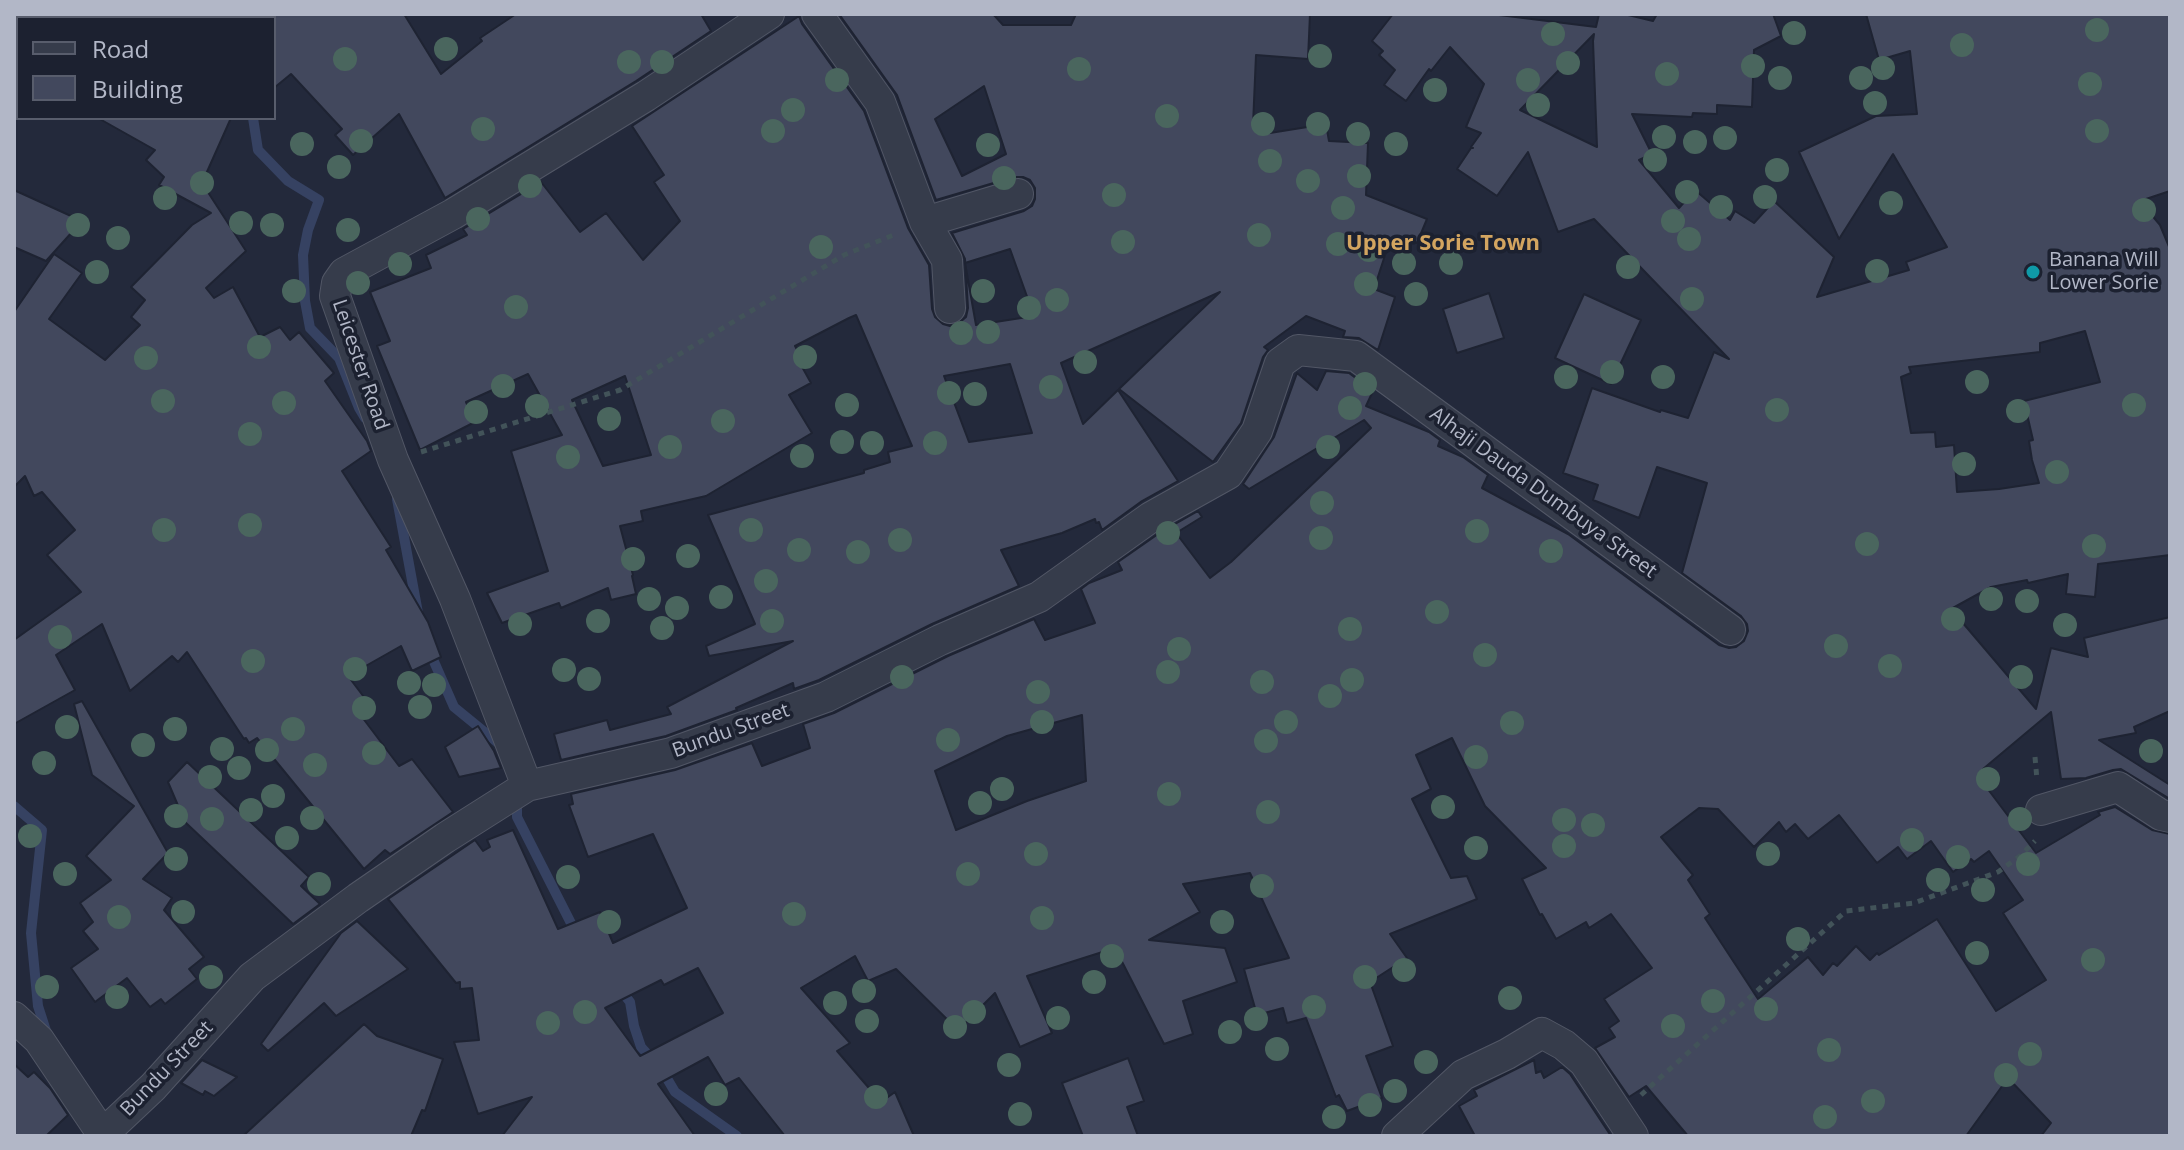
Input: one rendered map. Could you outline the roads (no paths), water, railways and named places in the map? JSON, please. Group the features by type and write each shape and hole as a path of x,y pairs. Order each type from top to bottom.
{"street":[{"name":"Leicester Road","path":"527,786 455,599 393,460 335,296 337,283 344,273 479,198 646,96 769,14"},
{"path":"817,14 880,102 925,222 947,260 950,308"},
{"path":"925,222 1018,194"},
{"name":"Bundu Street","path":"102,1135 153,1087 252,977 358,898 527,786 671,753 826,697 940,640 1039,597 1151,517 1228,474 1257,431 1280,363 1298,350 1356,356"},
{"name":"Alhaji Dauda Dumbuya Street","path":"1356,356 1730,630"},
{"path":"2041,810 2118,787 2161,815 2170,817"},
{"path":"14,1017 39,1040 102,1135"},
{"path":"1397,1136 1463,1075 1542,1033 1564,1045 1584,1062 1626,1125"}],"waterway":[{"path":"253,120 258,150 288,181 319,200 303,255 310,328 339,358 365,418"},
{"path":"397,499 418,613"},
{"path":"428,648 454,707 503,747"},
{"path":"517,797 517,817 577,935"},
{"path":"14,806 42,830 31,933 38,1006 48,1037"},
{"path":"619,988 630,1002 641,1047 662,1070 675,1092 737,1136"}],"place":[{"name":"Banana Will Lower Sorie","path":"2033,272"}],"district":[{"name":"Upper Sorie Town","path":"1443,244"}]}
